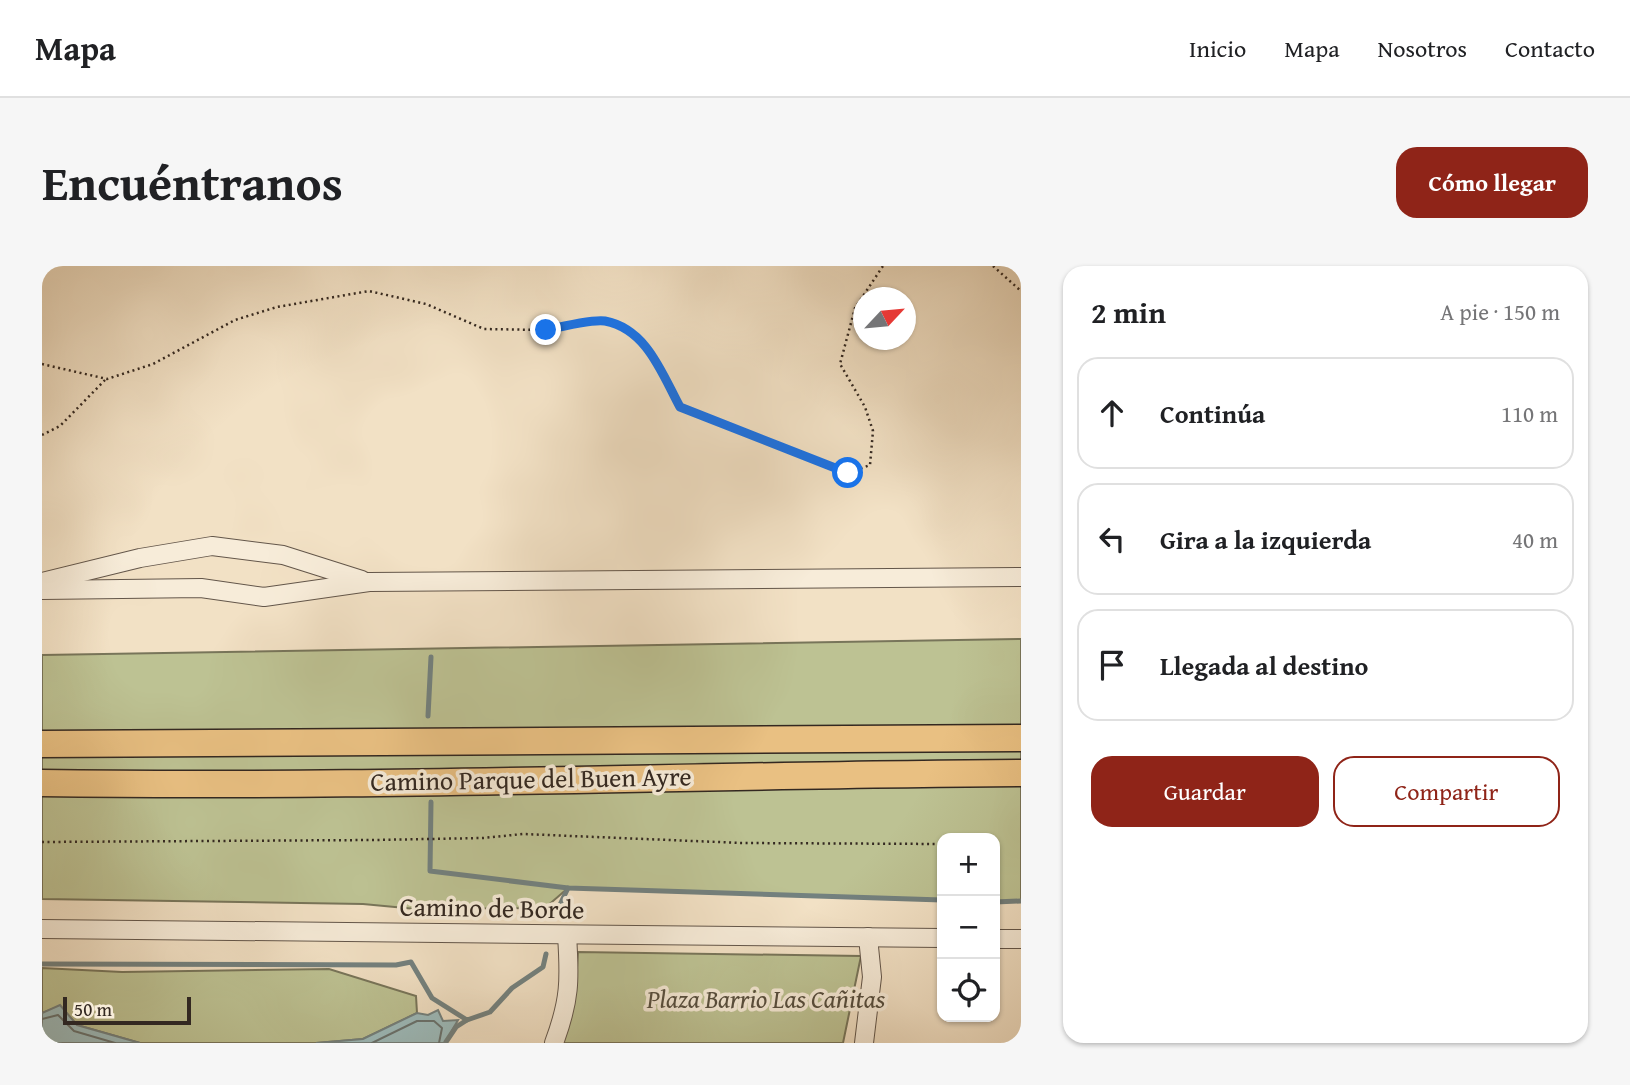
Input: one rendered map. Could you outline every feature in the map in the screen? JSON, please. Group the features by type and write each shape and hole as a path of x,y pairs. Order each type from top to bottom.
{"highway":[{"path":"42,730 137,744"},
{"name":"Camino Parque del Buen Ayre","path":"42,744 1021,738"},
{"name":"Camino Parque del Buen Ayre","path":"42,783 195,785 1021,773"}],"street":[{"path":"42,582 141,558 212,546 283,555 369,582"},
{"path":"42,590 201,588 264,597 369,582 1021,577"},
{"name":"Camino de Borde","path":"42,929 937,938"},
{"path":"554,1043 566,1006 570,982 567,935"},
{"path":"864,1043 872,976 868,937"},
{"path":"1000,939 1021,939"}],"path":[{"path":"42,435 60,426 107,379 153,364 235,320 277,307 369,291 426,304 484,329 546,330 604,320 634,333 648,348 680,407 848,473 870,465 873,431 865,407 840,364 855,308 883,266"},
{"path":"993,266 1021,292"},
{"path":"42,364 107,379"},
{"path":"42,842 387,840 483,838 523,834 742,843 937,844"}],"green space":[{"path":"1021,639 1021,901 1000,902 1000,833 937,833 937,900 568,888 545,908 416,909 363,904 42,899 42,655"},
{"name":"Plaza Barrio Las Cañitas","path":"578,952 861,956 843,1043 562,1043 576,983"},
{"path":"42,968 122,972 329,969 416,996 417,1013 363,1039 316,1043 140,1043 77,1025 60,1006 42,1013"}],"water":[{"path":"60,1005 77,1025 140,1043 42,1043 42,1013"},
{"path":"438,1010 443,1021 458,1020 445,1043 316,1043 363,1039 417,1013 428,1015"}],"waterway":[{"path":"428,716 431,657"},
{"path":"431,802 430,871 568,888 937,900"},
{"path":"557,911 568,888"},
{"path":"1000,902 1021,901"},
{"path":"42,964 396,965 411,962 432,998 467,1020 490,1012 512,988 543,967 546,954"},
{"path":"446,1042 456,1027 467,1020"}],"route":[{"path":"546,330 604,320 634,333 648,348 680,407 848,473"}]}
